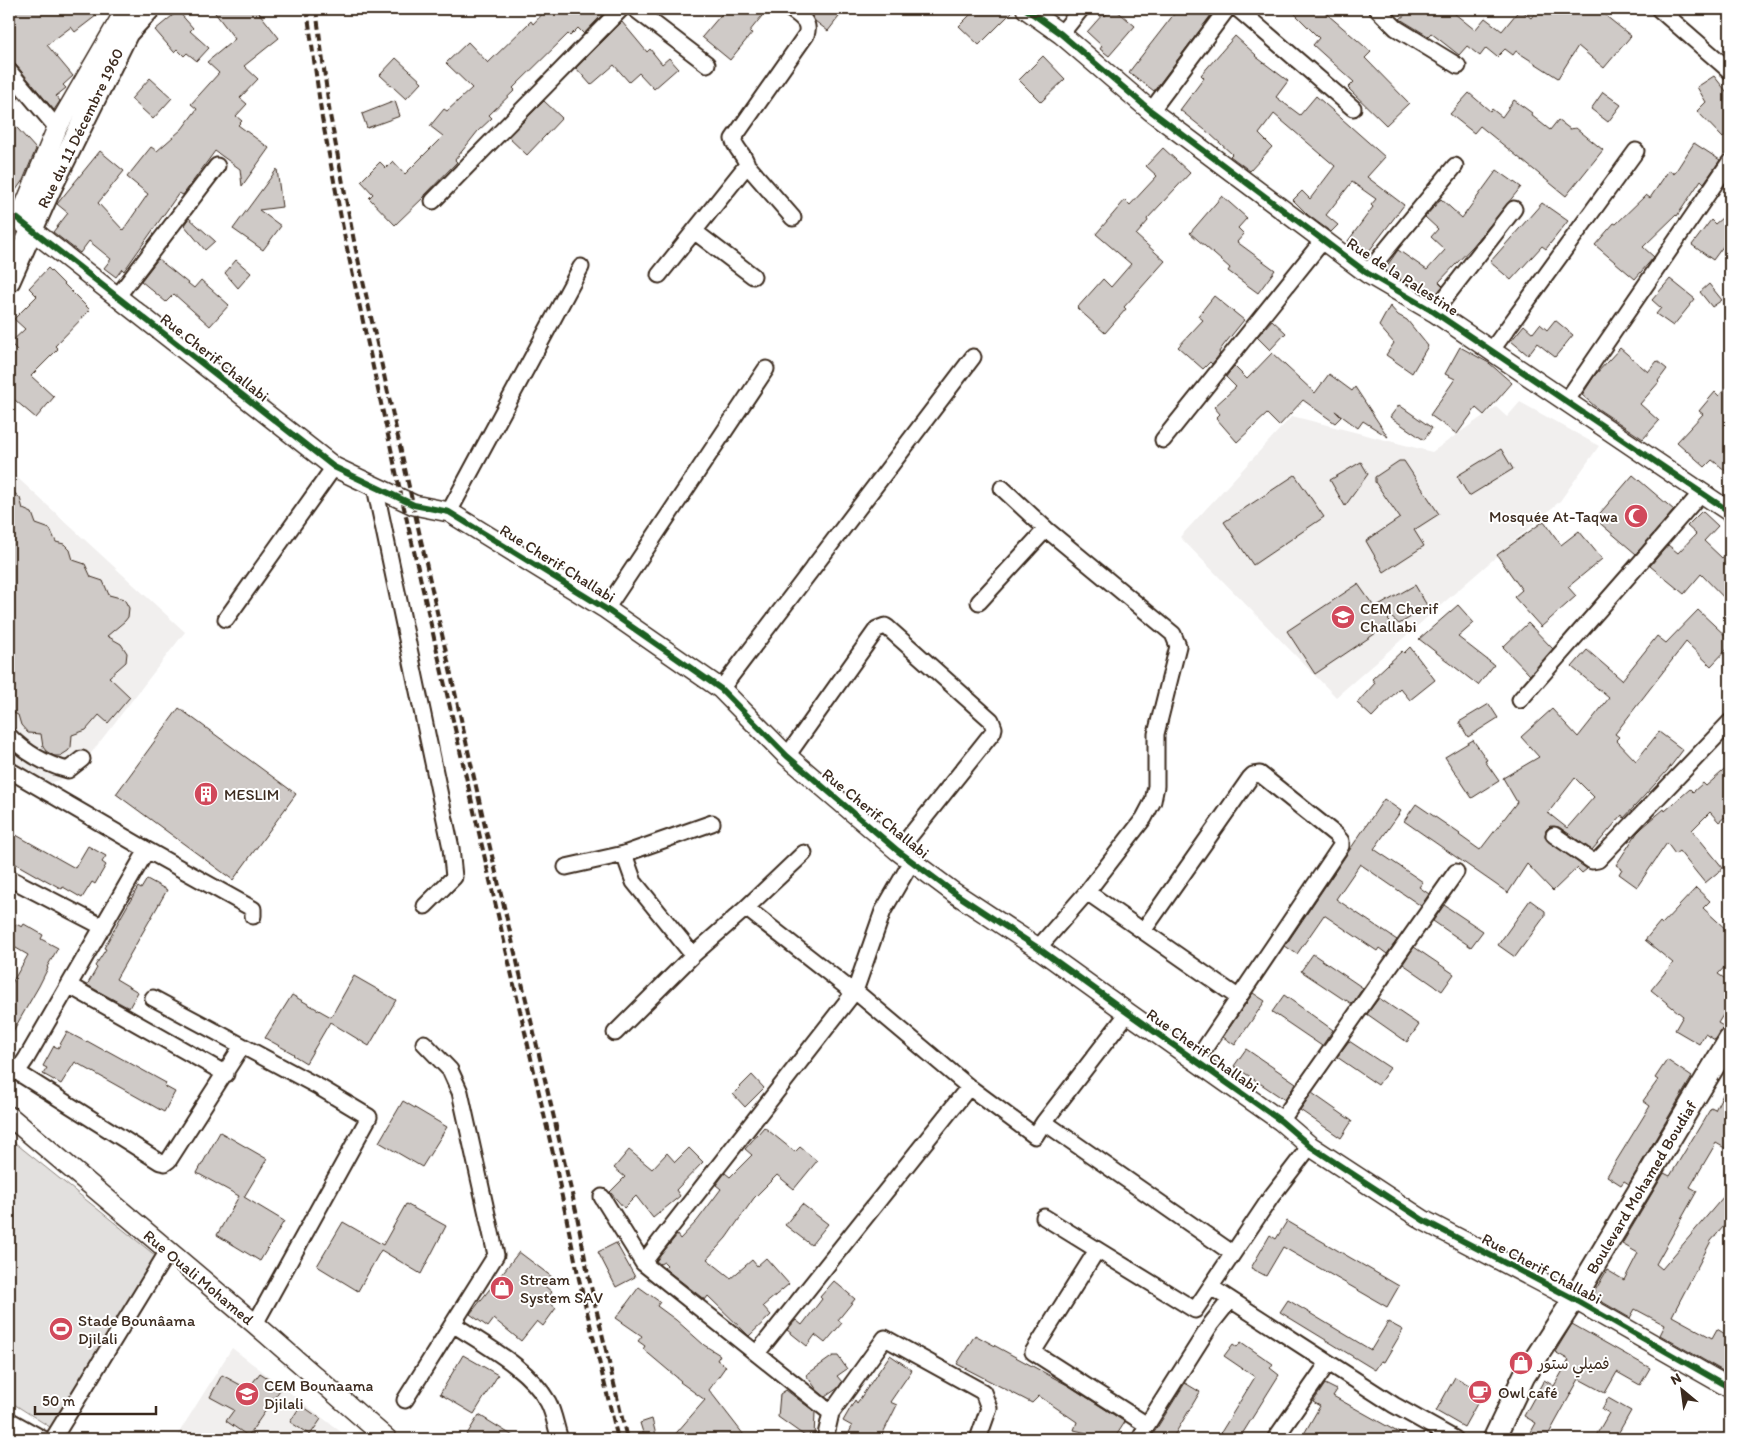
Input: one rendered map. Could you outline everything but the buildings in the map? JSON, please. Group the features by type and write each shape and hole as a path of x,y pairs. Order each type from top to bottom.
{"main road":[{"name":"Rue du 11 Décembre 1960","path":"9,281 20,220 49,190 128,33 149,9"},
{"name":"Boulevard Mohamed Boudiaf","path":"1494,1439 1524,1376 1574,1300 1730,1039"}],"street":[{"path":"20,220 57,128 126,9"},
{"path":"433,201 621,9"},
{"path":"635,9 707,64"},
{"path":"790,9 806,22 808,29 806,35 733,139 735,145 746,158 747,165 793,218"},
{"name":"Rue de la Palestine","path":"1026,9 1061,34 1151,111 1368,273 1434,312 1567,400 1730,512"},
{"path":"1061,34 1081,9"},
{"path":"1151,111 1227,9"},
{"path":"1238,9 1352,108"},
{"path":"1376,9 1396,28 1458,66"},
{"path":"1659,9 1730,71"},
{"path":"9,70 57,128"},
{"path":"1491,351 1636,150"},
{"path":"1567,400 1729,163"},
{"path":"659,275 747,165"},
{"path":"117,297 217,166"},
{"path":"1368,273 1455,166"},
{"path":"1434,312 1514,209"},
{"name":"Rue Cherif Challabi","path":"20,220 334,467 414,505 449,512 606,608 721,688 787,756 905,856 953,892 1038,948 1281,1121 1310,1146 1422,1220 1574,1300 1730,1388"},
{"path":"694,231 752,276"},
{"path":"1163,440 1324,239"},
{"path":"449,512 581,267"},
{"path":"721,688 973,357"},
{"path":"606,608 766,369"},
{"path":"226,620 334,467"},
{"path":"375,487 451,848 454,877 425,906"},
{"path":"1002,488 1046,529 1173,634 1178,646 1156,734 1156,786 1153,801 1144,818 1087,892 1038,948"},
{"path":"1520,700 1702,492"},
{"path":"979,602 1046,529"},
{"path":"643,1263 855,991 883,911 905,856 994,728 990,720 885,626 878,629 787,756"},
{"path":"1554,835 1592,861 1598,860 1730,722"},
{"path":"9,736 25,751 50,766 68,770 82,759"},
{"path":"9,770 253,909 253,916"},
{"path":"1143,930 1253,775 1260,774 1341,841 1341,846 1196,1061"},
{"path":"566,867 624,854 712,822"},
{"path":"147,850 70,986 13,1070 160,1162 165,1163 169,1160 226,1074 242,1046"},
{"path":"615,1033 694,955 804,852"},
{"path":"624,854 634,882 694,955"},
{"path":"1281,1121 1456,872"},
{"path":"9,878 103,927"},
{"path":"1087,892 1239,998"},
{"path":"746,908 848,988 855,991 969,1087 1035,1136 1128,1013"},
{"path":"70,986 226,1074"},
{"path":"153,998 319,1087 369,1117 255,1324"},
{"path":"405,1400 496,1255 460,1092 450,1070 424,1043"},
{"path":"757,1353 969,1087"},
{"name":"Rue Ouali Mohamed","path":"9,1116 255,1324 387,1439"},
{"path":"1044,1122 1232,1253"},
{"path":"1044,1217 1195,1310 1271,1197 1310,1146"},
{"path":"602,1197 643,1263 831,1413"},
{"path":"1097,1250 1033,1352 1147,1425"},
{"path":"53,1439 168,1251"},
{"path":"1210,1287 1394,1405 1455,1439"},
{"path":"1140,1439 1211,1324 1230,1300"},
{"path":"453,1324 512,1364 533,1382 549,1403 560,1439"},
{"path":"825,1439 831,1413 885,1338 983,1392 990,1408 978,1439"},
{"path":"1275,1439 1328,1363"},
{"path":"11,1425 42,1439"}],"shaded area":[{"path":"9,78 25,96 9,111"},
{"name":"CEM Cherif Challabi","path":"1520,402 1599,446 1560,501 1336,697 1180,537 1292,416 1432,452 1496,407 1507,417"},
{"path":"9,470 185,632 78,770 70,777 42,785 9,767"},
{"name":"Stade Bounâama Djilali","path":"9,1138 156,1256 53,1429 9,1401"},
{"name":"CEM Bounaama Djilali","path":"232,1348 350,1439 175,1439"}],"railway":[{"path":"307,9 322,118 346,244 402,499 554,1158 579,1279 618,1439"},
{"path":"316,9 330,115 354,241 484,822 576,1211 588,1274 627,1439"}],"cycle path":[{"path":"1026,9 1061,34 1151,111 1367,273 1434,312 1730,512"},
{"path":"9,212 334,467 414,505 449,512 606,609 721,689 787,756 898,851 953,892 1038,948 1281,1121 1310,1146 1423,1220 1574,1299 1730,1388"}],"place":[{"name":"Mosquée At-Taqwa","path":"1636,516"},
{"name":"CEM Cherif Challabi","path":"1343,617"},
{"name":"MESLIM","path":"206,794"},
{"name":"Stream System SAV","path":"502,1288"},
{"name":"Stade Bounâama Djilali","path":"61,1329"},
{"name":"فميلي ستور","path":"1521,1363"},
{"name":"Owl café","path":"1480,1392"},
{"name":"CEM Bounaama Djilali","path":"247,1394"}]}
